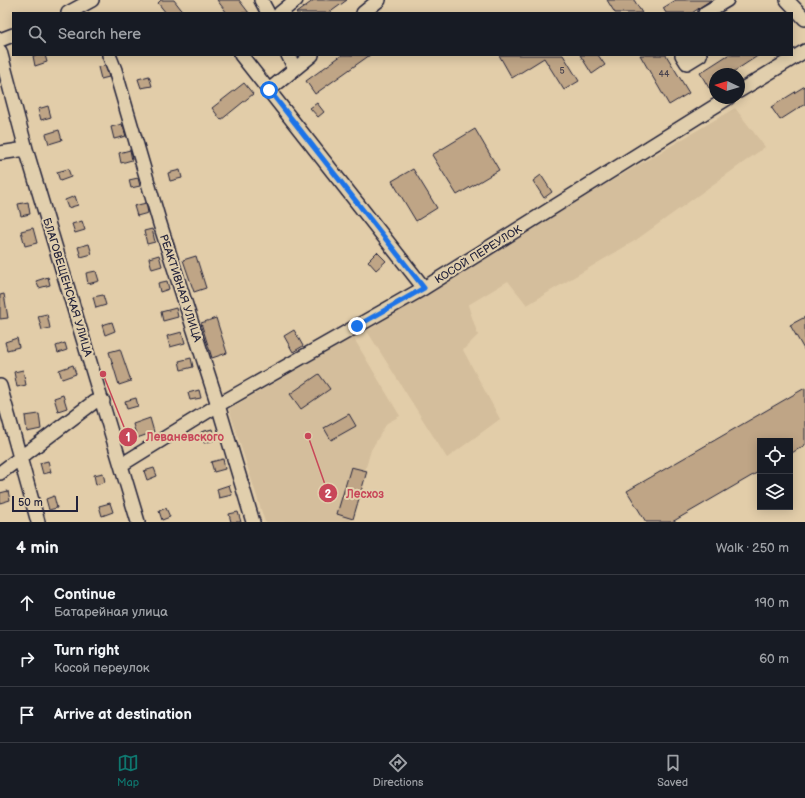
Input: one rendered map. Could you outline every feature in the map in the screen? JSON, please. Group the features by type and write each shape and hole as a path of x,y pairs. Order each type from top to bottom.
{"street":[{"path":"76,11 92,0"},
{"path":"261,0 267,12"},
{"path":"281,12 296,0"},
{"path":"364,12 379,0"},
{"path":"707,12 726,0"},
{"path":"787,0 805,19"},
{"path":"0,40 12,35"},
{"name":"БЛАГОВЕЩЕНСКАЯ УЛИЦА","path":"0,51 26,149 138,522"},
{"path":"745,87 805,51"},
{"name":"РЕАКТИВНАЯ УЛИЦА","path":"109,56 115,70 160,224 218,405 253,522"},
{"path":"242,56 424,288"},
{"path":"288,56 295,69"},
{"path":"269,90 311,56"},
{"path":"683,56 687,63 698,56"},
{"name":"КОСОЙ ПЕРЕУЛОК","path":"121,465 218,405 424,288 718,104"},
{"path":"0,153 26,149"},
{"path":"0,386 38,522"},
{"path":"0,473 94,402 102,401"}],"shaded area":[{"path":"735,108 765,147 636,240 527,305 508,281 468,305 478,335 463,350 500,419 447,458 367,331 486,255"},
{"path":"353,337 400,416 387,423 371,450 350,522 265,522 229,409"}],"building":[{"path":"161,0 174,0 183,12 165,12 158,3"},
{"path":"217,0 239,0 248,12 226,12"},
{"path":"314,0 347,0 330,12 297,12"},
{"path":"607,0 634,0 641,12 614,12"},
{"path":"676,0 711,0 693,12 665,12 663,8"},
{"path":"33,56 45,56 47,62 35,66"},
{"path":"341,56 369,56 315,94 306,81"},
{"path":"500,56 564,56 579,81 564,90 544,58 512,78"},
{"path":"581,56 599,56 605,65 592,74"},
{"path":"641,56 667,56 689,93 669,105"},
{"path":"726,56 757,56 739,68 709,68 709,88 700,73"},
{"path":"105,66 109,77 101,79 98,67"},
{"path":"149,76 152,86 141,88 138,79"},
{"path":"244,83 253,94 221,120 212,108"},
{"path":"805,86 805,104 780,120 771,107"},
{"path":"317,103 324,112 318,117 310,108"},
{"path":"48,106 51,117 41,120 38,109"},
{"path":"122,124 126,136 114,139 111,127"},
{"path":"475,129 499,170 457,195 432,155"},
{"path":"59,130 62,140 49,144 46,134"},
{"path":"130,150 132,160 121,163 119,153"},
{"path":"68,169 71,177 60,181 57,172"},
{"path":"413,169 437,208 416,221 392,181"},
{"path":"180,170 182,178 170,181 168,173"},
{"path":"541,175 552,192 544,198 533,181"},
{"path":"138,178 140,186 131,188 129,180"},
{"path":"75,196 78,205 68,208 65,200"},
{"path":"28,202 30,214 21,216 18,204"},
{"path":"146,203 148,213 137,216 134,206"},
{"path":"82,221 85,230 75,233 72,224"},
{"path":"33,228 37,243 25,246 21,231"},
{"path":"152,229 155,242 147,244 144,231"},
{"path":"89,244 92,254 81,257 78,247"},
{"path":"377,252 386,261 376,270 368,261"},
{"path":"159,255 162,266 152,269 149,258"},
{"path":"196,256 206,288 194,292 183,260"},
{"path":"96,271 99,281 88,284 86,273"},
{"path":"48,277 50,285 39,288 36,281"},
{"path":"167,281 169,289 160,292 158,283"},
{"path":"4,294 8,318 0,319 0,295"},
{"path":"103,295 106,305 96,308 93,297"},
{"path":"176,308 178,317 163,321 161,312"},
{"path":"47,314 50,328 42,330 38,316"},
{"path":"805,317 805,351 790,325"},
{"path":"216,318 227,353 212,358 201,323"},
{"path":"112,322 115,331 105,335 102,325"},
{"path":"294,330 303,346 293,352 284,336"},
{"path":"182,332 185,343 170,347 167,336"},
{"path":"17,338 19,347 7,350 5,342"},
{"path":"65,343 67,350 58,353 56,346"},
{"path":"120,349 131,381 119,385 109,352"},
{"path":"191,358 193,367 181,370 179,361"},
{"path":"73,365 76,374 62,379 59,370"},
{"path":"23,370 26,385 17,387 14,372"},
{"path":"319,374 330,389 301,409 290,394"},
{"path":"805,388 805,445 793,452 793,438 757,438 757,473 672,522 646,522 627,491"},
{"path":"199,390 201,398 190,400 188,393"},
{"path":"63,395 67,408 58,411 54,398"},
{"path":"136,398 138,406 127,409 125,401"},
{"path":"39,414 41,429 27,432 25,416"},
{"path":"349,414 356,426 331,440 324,428"},
{"path":"150,418 154,432 137,438 133,424"},
{"path":"212,429 215,440 204,443 201,432"},
{"path":"223,459 225,469 214,472 211,462"},
{"path":"48,461 51,472 43,474 40,463"},
{"path":"351,467 367,471 353,519 337,514"},
{"path":"154,468 157,476 147,480 144,471"},
{"path":"103,473 105,482 96,485 94,475"},
{"path":"229,485 232,495 219,498 217,489"},
{"path":"8,491 10,500 0,503 0,493"},
{"path":"54,496 57,508 49,510 46,499"},
{"path":"110,503 113,512 102,516 99,506"},
{"path":"166,508 170,517 162,520 159,511"},
{"path":"238,512 241,522 231,522 229,514"}],"place":[{"name":"Леваневского","path":"103,374"},
{"name":"Лесхоз","path":"308,436"}],"route":[{"path":"269,90 424,288 357,326"}]}
